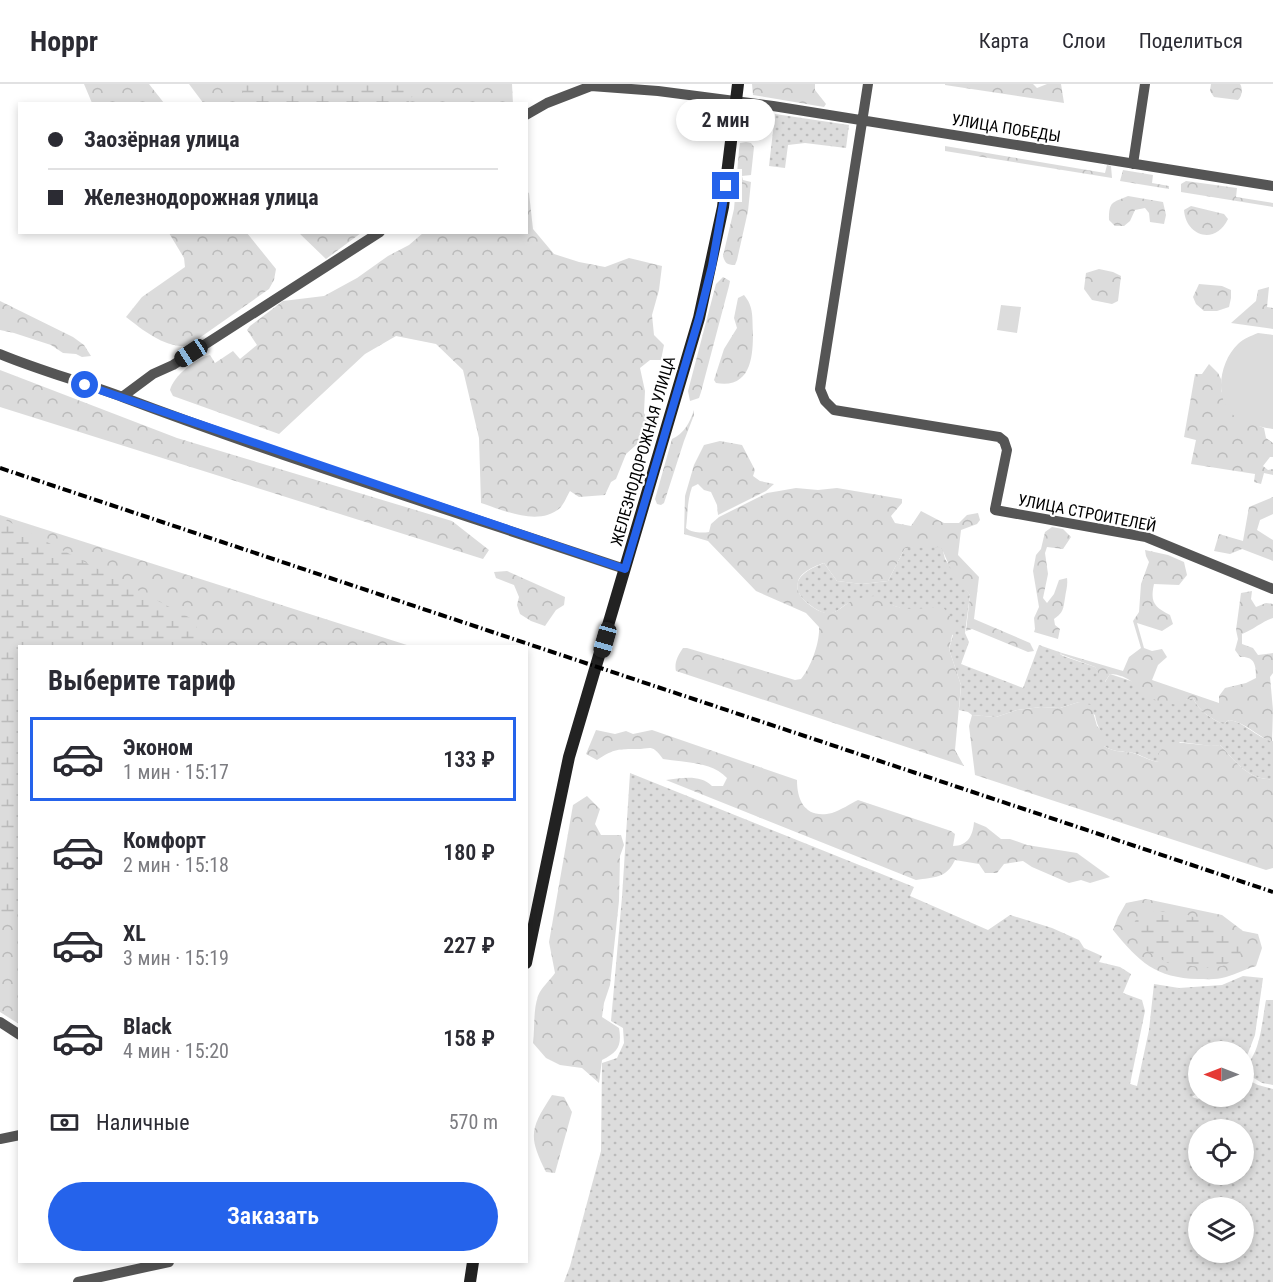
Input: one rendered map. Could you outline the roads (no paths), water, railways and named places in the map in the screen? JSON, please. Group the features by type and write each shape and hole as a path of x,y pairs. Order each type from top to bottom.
{"main road":[{"name":"ЖЕЛЕЗНОДОРОЖНАЯ УЛИЦА","path":"528,954 570,757 699,318 712,266 723,207 738,84"},
{"path":"470,1282 473,1263"}],"street":[{"path":"861,120 867,84"},
{"path":"1133,164 1145,84"},
{"name":"УЛИЦА ПОБЕДЫ","path":"528,114 547,103 591,86 667,91 1273,186"},
{"name":"УЛИЦА СТРОИТЕЛЕЙ","path":"861,120 820,389 825,401 834,410 994,435 1004,441 1007,450 995,510 1146,537 1273,589"},
{"path":"122,397 153,374 173,365 377,234"},
{"path":"0,354 33,368 625,569"},
{"path":"0,1022 18,1034"},
{"path":"0,1139 18,1135"},
{"path":"78,1282 164,1263"}],"railway":[{"path":"0,468 1273,892"}]}
